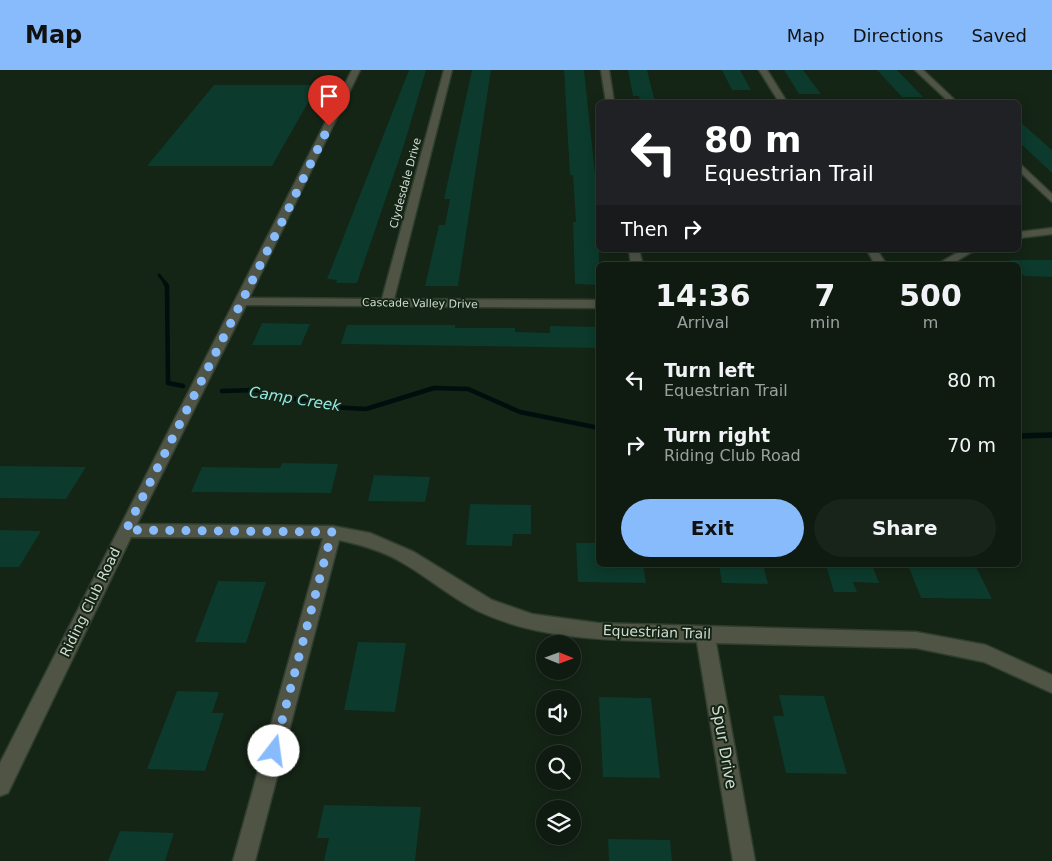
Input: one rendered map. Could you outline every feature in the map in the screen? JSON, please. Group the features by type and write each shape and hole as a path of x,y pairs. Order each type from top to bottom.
{"street":[{"name":"Riding Club Road","path":"0,785 126,530 288,210 356,70"},
{"name":"Clydesdale Drive","path":"387,303 448,70"},
{"path":"605,70 610,100"},
{"path":"763,70 781,100"},
{"path":"919,70 951,100"},
{"path":"1021,168 1052,199"},
{"path":"1021,234 1052,231"},
{"path":"948,262 966,252"},
{"name":"Cascade Valley Drive","path":"241,301 596,304"},
{"name":"Equestrian Trail","path":"126,530 332,532 370,540 408,557 486,606 532,622 598,631 916,640 986,654 1052,684"},
{"path":"244,861 332,532"},
{"name":"Spur Drive","path":"705,634 744,861"}],"building":[{"path":"409,70 426,70 404,145 357,283 336,283 337,280 327,279"},
{"path":"472,70 491,70 458,286 425,286 439,225 445,225 450,199 444,199"},
{"path":"564,70 584,70 596,183 596,252 599,252 599,262 596,262 596,285 575,284 573,222 576,222 573,175 570,175"},
{"path":"628,70 647,70 654,100 640,100 639,96 633,96"},
{"path":"722,70 740,70 751,90 732,90"},
{"path":"784,70 803,70 821,94 799,94"},
{"path":"877,70 897,70 923,97 902,97"},
{"path":"214,85 318,85 272,166 147,166"},
{"path":"1021,123 1052,150 1052,173 1021,144"},
{"path":"1010,260 1052,260 1052,277 1024,276 1021,272 1021,262 1012,262"},
{"path":"262,323 310,324 301,345 252,345"},
{"path":"347,325 455,325 455,328 515,328 515,332 550,333 550,326 596,327 596,348 341,344"},
{"path":"282,463 338,464 331,493 191,492 202,467 280,468"},
{"path":"0,466 86,467 66,499 0,498"},
{"path":"374,475 430,477 425,502 368,501"},
{"path":"470,504 531,505 531,534 513,534 512,546 466,545"},
{"path":"0,530 41,531 19,567 0,567"},
{"path":"576,543 596,543 596,567 643,567 646,583 578,582"},
{"path":"719,567 764,567 768,584 722,583"},
{"path":"827,567 873,567 879,583 853,582 857,592 834,592"},
{"path":"909,567 976,567 992,599 921,598"},
{"path":"218,581 266,582 246,643 195,642"},
{"path":"358,642 406,643 395,712 344,710"},
{"path":"177,691 219,692 212,713 224,713 205,771 147,769"},
{"path":"779,695 824,696 847,774 786,773 773,716 784,716"},
{"path":"599,697 651,698 660,778 603,777"},
{"path":"324,805 421,807 415,861 324,861 329,838 317,838"},
{"path":"120,831 174,833 165,861 108,861"},
{"path":"608,839 670,840 672,861 609,861"}],"waterway":[{"name":"Camp Creek","path":"159,275 166,284"},
{"name":"Camp Creek","path":"165,283 167,286 168,383 183,386"},
{"name":"Camp Creek","path":"222,391 258,390 330,407 366,409 434,388 468,389 520,412 596,427"},
{"name":"Camp Creek","path":"1021,436 1052,435"}],"route":[{"path":"274,751 332,532 306,530 126,530 329,126"}]}
